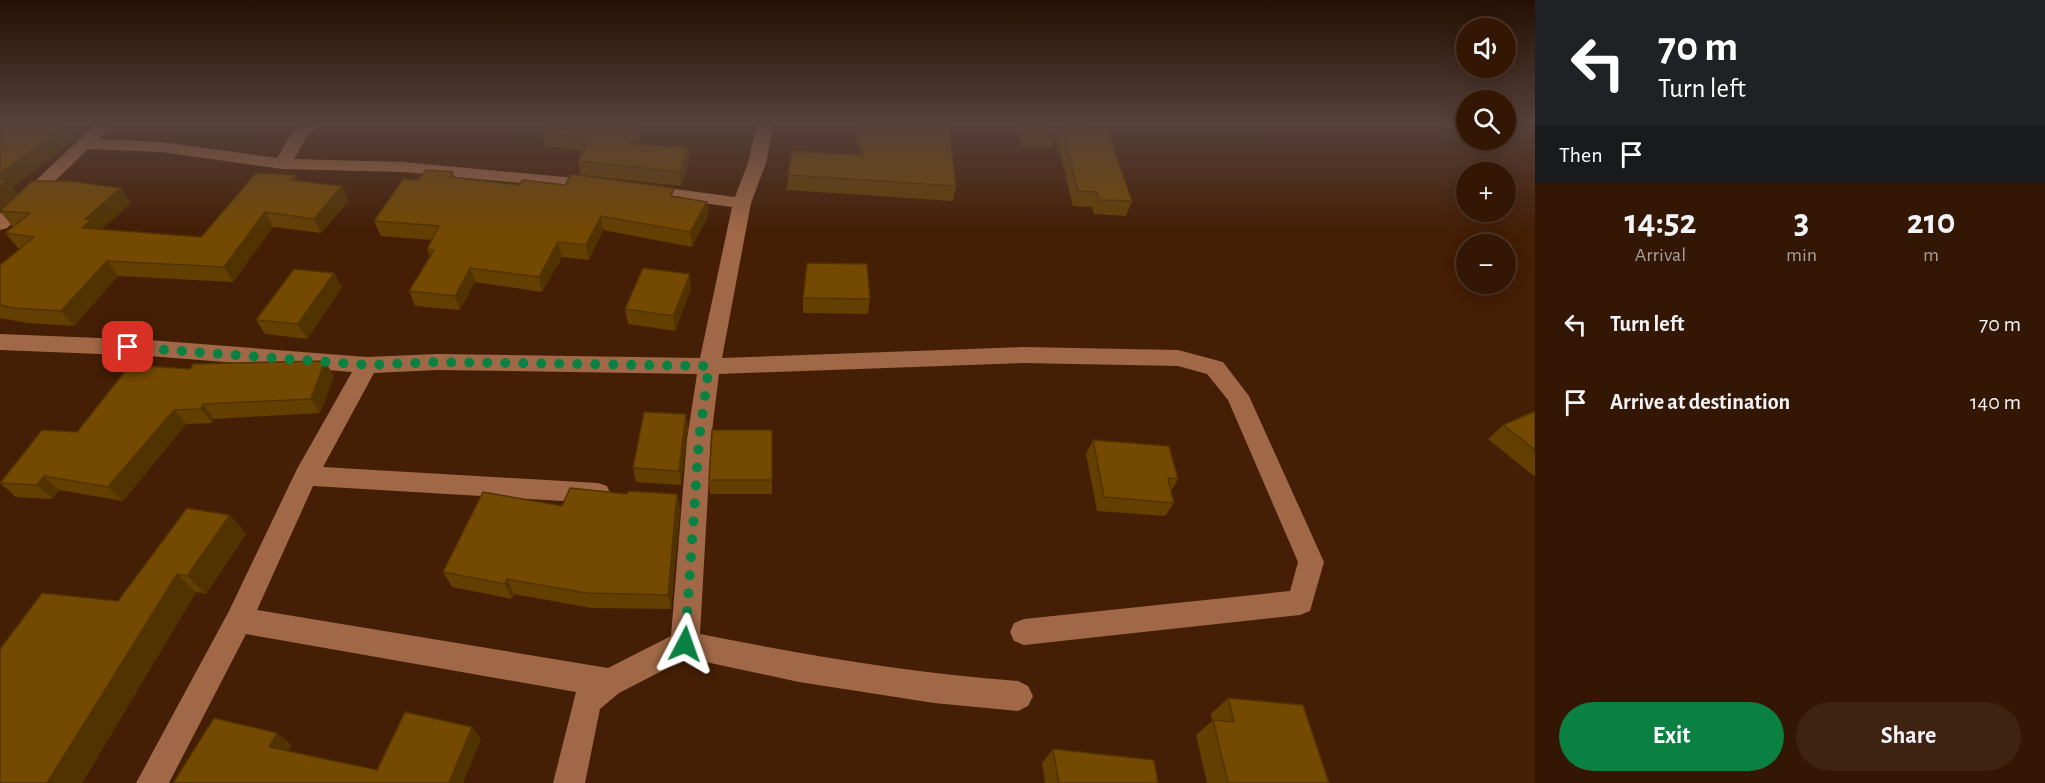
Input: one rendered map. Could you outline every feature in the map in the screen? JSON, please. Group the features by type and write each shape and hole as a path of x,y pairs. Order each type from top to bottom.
{"street":[{"path":"0,224 68,161"},
{"path":"257,161 282,164 403,167 610,186"},
{"path":"282,164 284,161"},
{"path":"685,644 685,498 742,203 758,161"},
{"path":"633,189 742,203"},
{"path":"0,342 149,348 367,365 437,362 709,366 1023,355 1178,358 1215,368 1239,396 1311,561 1300,602 1024,632"},
{"path":"152,783 239,620 306,476 367,365"},
{"path":"306,476 627,495"},
{"path":"239,620 609,683"},
{"path":"569,783 587,701 609,683 685,644 799,668 934,689 1018,696"}],"building":[{"path":"0,161 18,161 0,174"},
{"path":"578,161 684,161 680,172"},
{"path":"790,161 953,161 956,186 788,175"},
{"path":"1070,161 1118,161 1132,201 1099,200 1097,192 1078,191"},
{"path":"426,170 453,172 450,177 519,185 523,180 565,185 571,174 674,188 671,196 707,202 690,232 601,216 586,245 558,242 539,277 470,268 455,296 409,291 434,250 427,249 439,226 374,221 403,179 418,180"},
{"path":"256,173 295,175 291,180 342,186 314,219 265,212 224,267 107,261 61,311 0,305 0,265 34,237 5,233 30,213 0,211 32,181 68,181 121,188 85,219 92,219 82,228 201,237"},
{"path":"0,179 7,180 0,186"},
{"path":"807,263 867,264 870,299 803,298"},
{"path":"643,268 690,274 673,316 625,309"},
{"path":"294,269 334,273 298,324 256,320"},
{"path":"325,361 311,399 203,404 201,409 174,410 108,487 44,476 37,485 0,483 42,430 77,432 130,365 190,369 193,364"},
{"path":"1535,411 1535,450 1503,425"},
{"path":"644,412 686,414 679,471 633,468"},
{"path":"712,430 772,430 772,480 709,480"},
{"path":"1093,440 1169,446 1178,479 1168,478 1174,503 1104,497"},
{"path":"570,488 627,494 628,491 677,494 668,595 586,593 507,579 505,584 443,572 483,492 562,506"},
{"path":"187,508 230,515 187,576 177,574 47,783 0,783 0,649 42,593 118,601"},
{"path":"1228,698 1303,705 1329,783 1228,783 1213,720 1234,722"},
{"path":"405,712 472,727 449,783 173,783 214,718 277,733 269,747 377,770"},
{"path":"1053,749 1154,760 1158,783 1059,783"}],"route":[{"path":"128,347 367,365 437,362 709,366 699,439 685,644"}]}
